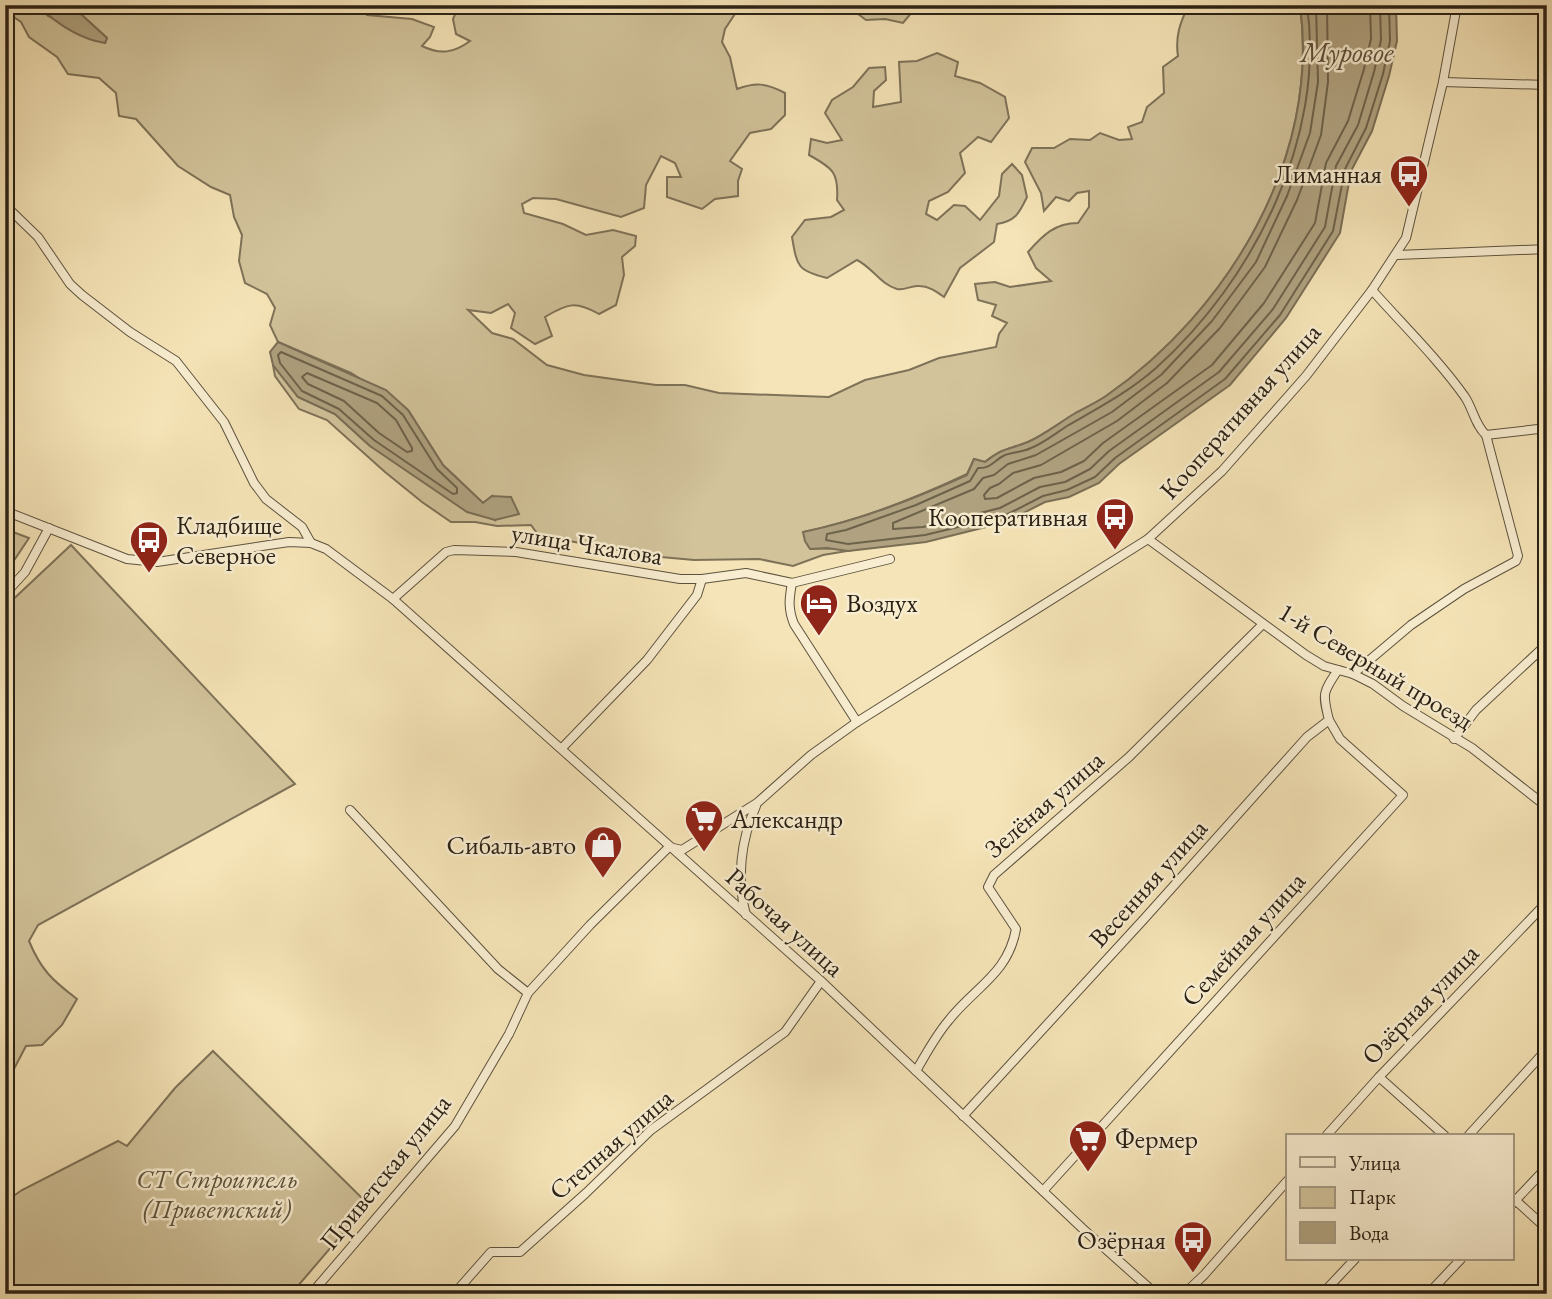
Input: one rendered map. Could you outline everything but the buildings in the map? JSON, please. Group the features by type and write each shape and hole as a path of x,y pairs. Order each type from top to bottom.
{"street":[{"name":"Кооперативная улица","path":"669,847 682,850 757,803 811,755 857,722 1148,540 1222,471 1306,376 1372,290 1406,239 1443,82 1457,5"},
{"path":"1443,82 1547,85"},
{"name":"Рабочая улица","path":"5,205 38,237 70,284 82,295 130,332 176,361 224,422 254,483 275,507 302,527 311,543 326,549 393,599 562,748 821,981 1156,1294"},
{"path":"1397,255 1547,249"},
{"path":"1353,674 1411,625 1464,589 1516,561 1518,556 1486,435 1480,430 1466,399 1429,352 1372,290"},
{"path":"1486,435 1547,428"},
{"path":"5,512 127,559 157,562 289,542 311,543"},
{"path":"5,594 25,572 49,527"},
{"name":"1-й Северный проезд","path":"1148,540 1306,655 1324,666 1353,674 1373,684 1454,739 1472,748 1547,807"},
{"name":"улица Чкалова","path":"393,599 446,552 454,550 516,552 658,576 702,579 746,573 792,583 890,559"},
{"path":"562,748 647,660 697,595 702,579"},
{"path":"792,583 789,601 794,624 857,722"},
{"name":"Зелёная улица","path":"916,1071 949,1019 1002,966 1013,949 1016,929 988,887 994,875 1129,757 1263,624"},
{"path":"1454,739 1476,710 1547,644"},
{"path":"1329,720 1325,689 1338,670"},
{"name":"Весенняя улица","path":"963,1116 1307,737 1329,720"},
{"name":"Семейная улица","path":"1043,1191 1403,795 1339,739 1329,720"},
{"path":"746,915 741,898 740,877 746,836 757,803"},
{"path":"350,810 498,968 528,993"},
{"name":"Приветская улица","path":"311,1294 455,1126 509,1034 528,993 590,925 669,847"},
{"name":"Озёрная улица","path":"1328,1134 1378,1077 1547,902"},
{"name":"Степная улица","path":"454,1294 491,1252 520,1252 651,1130 785,1032 821,981"},
{"path":"1470,1134 1547,1049"},
{"path":"1378,1077 1443,1134"},
{"path":"1514,1199 1547,1167"},
{"path":"1184,1294 1286,1182"},
{"path":"1514,1201 1547,1229"},
{"path":"1322,1294 1354,1260"},
{"path":"1428,1294 1460,1260"},
{"path":"1535,1294 1547,1282"}],"green space":[{"path":"5,5 37,5 48,16 105,43 107,38 71,5 363,5 367,15 412,19 434,27 422,46 441,52 453,50 470,41 456,34 453,19 459,5 741,5 725,29 722,42 730,57 737,89 761,85 785,93 785,115 771,129 750,133 730,161 742,169 738,181 738,196 715,199 702,209 667,197 667,177 681,177 675,163 661,156 646,185 644,208 621,217 556,199 533,198 522,204 524,213 563,224 586,235 613,230 636,236 635,246 622,257 624,275 616,305 599,314 584,307 566,306 545,317 552,336 535,344 511,328 515,313 508,304 491,313 468,310 492,333 513,339 547,365 584,375 656,385 685,385 719,393 829,397 865,380 909,370 939,358 996,347 999,334 1007,323 992,316 996,305 978,300 975,284 995,282 1010,287 1051,281 1036,268 1028,252 1050,231 1063,225 1078,223 1089,207 1089,191 1077,193 1069,201 1056,197 1044,211 1041,193 1025,162 1032,148 1054,148 1070,139 1090,140 1100,133 1119,140 1132,139 1128,127 1142,122 1147,107 1164,93 1163,67 1178,56 1179,30 1189,5 1300,5 1303,62 1296,119 1280,174 1257,226 1227,275 1191,321 1150,361 1106,396 1040,436 1002,451 985,462 974,459 967,474 927,492 887,508 804,532 811,549 865,548 823,555 793,566 759,559 694,560 650,556 558,537 539,536 531,525 497,526 451,522 422,502 327,420 299,409 275,376 273,365 298,397 335,414 370,446 495,520 492,496 483,503 443,465 408,410 351,373 278,342 270,325 275,308 267,294 245,283 239,261 242,235 234,217 230,195 211,187 178,166 136,119 119,116 116,93 99,78 68,74 57,57 29,37 21,22 5,11"},
{"path":"846,5 918,5 903,23 885,19 866,20"},
{"path":"937,53 958,62 955,76 980,83 1005,97 1009,118 991,142 978,137 960,153 965,173 948,192 929,201 926,214 937,220 954,205 965,206 980,220 999,196 1002,174 1012,164 1022,175 1027,197 1022,208 1013,218 997,224 994,242 960,268 944,297 923,286 900,289 891,287 857,260 827,278 804,270 797,261 792,237 805,220 831,217 844,210 837,200 837,183 833,172 809,155 811,139 827,143 842,140 825,113 832,100 853,87 869,68 885,67 886,80 874,91 873,107 901,102 899,62 917,61"},
{"path":"5,529 29,538 5,574"},
{"path":"71,545 295,784 38,925 29,941 33,951 48,974 77,999 62,1025 42,1045 26,1046 5,1086 5,607"},
{"name":"СТ Строитель (Приветский)","path":"213,1051 368,1204 291,1294 5,1294 5,1202 22,1190 118,1141 127,1146 175,1088"}],"water":[{"path":"37,5 71,5 107,38 105,43 68,29"},
{"name":"Муровое","path":"1300,5 1396,5 1397,41 1372,131 1351,171 1340,233 1286,318 1230,385 1119,464 1099,483 1069,497 1045,502 1006,522 926,542 848,551 810,549 803,532 887,508 967,475 974,459 985,462 1002,451 1028,442 1102,399 1150,361 1191,321 1227,275 1257,226 1280,174 1296,119 1303,62"},
{"path":"278,342 386,390 408,410 443,465 483,503 492,496 511,497 519,514 495,520 467,512 370,446 335,414 298,397 273,365 270,352"}],"place":[{"name":"Лиманная","path":"1409,208"},
{"name":"Кооперативная","path":"1115,551"},
{"name":"Кладбище Северное","path":"149,574"},
{"name":"Воздух","path":"819,637"},
{"name":"Александр","path":"704,853"},
{"name":"Сибаль-авто","path":"603,879"},
{"name":"Фермер","path":"1088,1173"},
{"name":"Озёрная","path":"1193,1274"}]}
